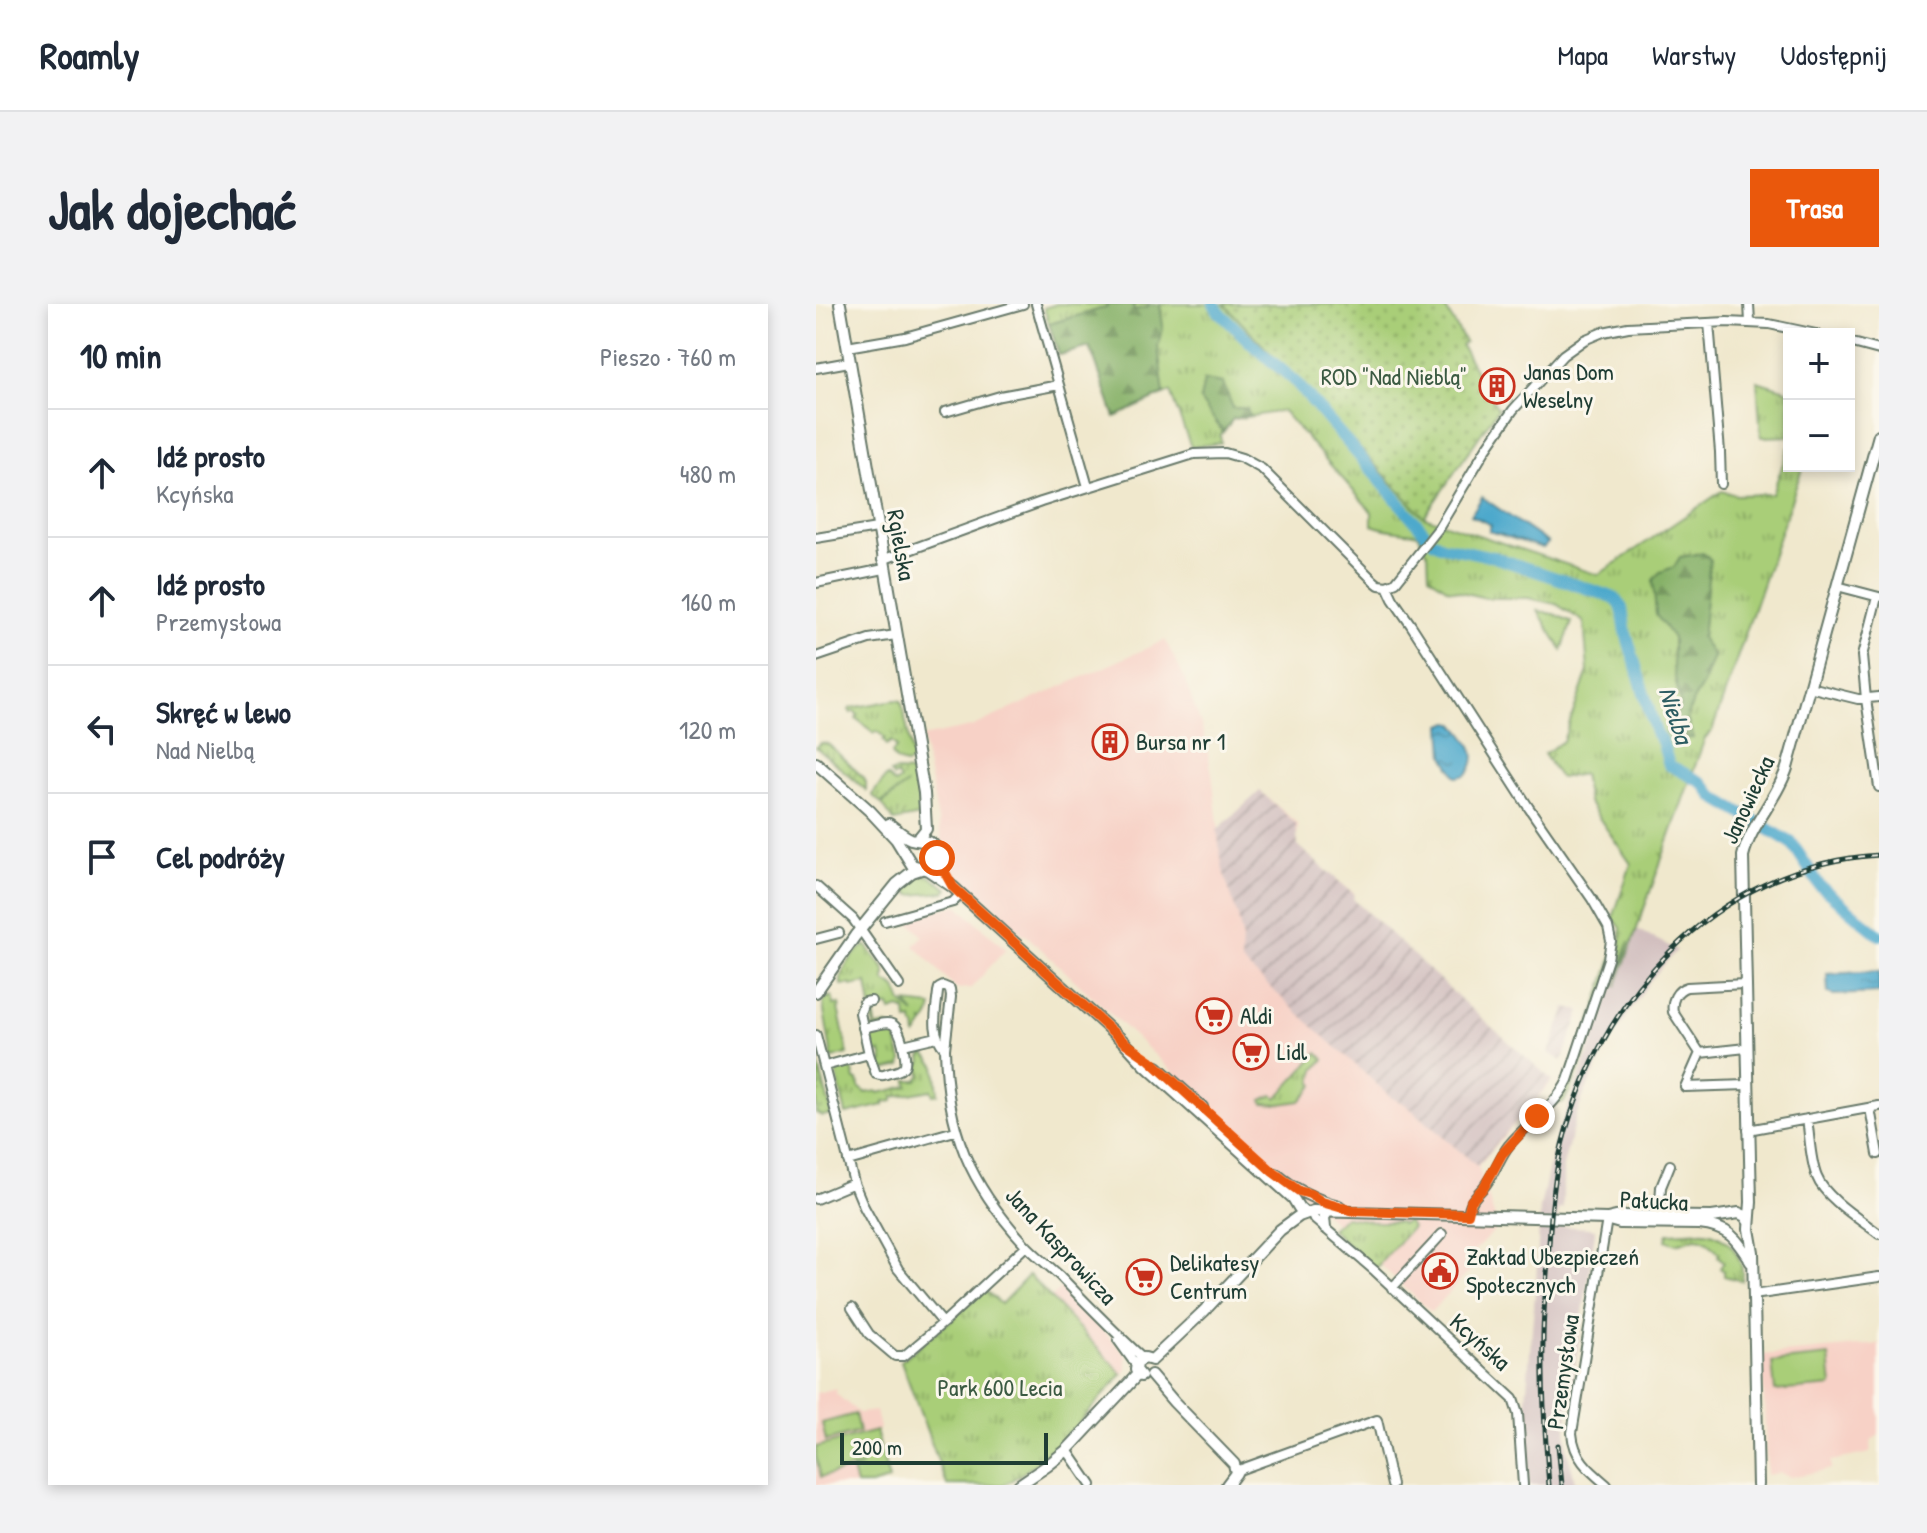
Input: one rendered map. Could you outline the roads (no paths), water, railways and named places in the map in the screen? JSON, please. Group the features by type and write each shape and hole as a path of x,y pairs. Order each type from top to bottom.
{"street":[{"name":"Rgielska","path":"840,304 935,850"},
{"path":"847,347 905,337 1023,304"},
{"path":"1036,304 1088,487"},
{"path":"1749,304 1750,322"},
{"path":"816,583 883,564 1088,487 1194,454 1219,452 1251,462 1265,472 1372,580 1387,586 1396,582 1438,529 1513,410 1570,350 1591,337 1645,326 1750,322 1791,328"},
{"path":"1709,323 1721,484"},
{"path":"1855,344 1879,350"},
{"path":"816,368 849,362"},
{"path":"945,412 1000,396 1059,385"},
{"name":"Janowiecka","path":"1758,1485 1753,1252 1749,1226 1743,856 1784,779 1879,435"},
{"path":"816,538 877,528"},
{"path":"1387,586 1529,808 1592,899 1611,936 1608,959 1562,1091 1511,1143 1484,1187 1471,1201 1468,1214"},
{"path":"1837,586 1878,597 1862,656 1879,787"},
{"path":"816,657 869,639 896,635"},
{"path":"1809,687 1858,699 1879,697"},
{"path":"816,763 870,811 899,843 912,865 928,870 957,891 1293,1198 1301,1211 1607,1219"},
{"name":"Rgielska","path":"917,840 926,829 924,793"},
{"path":"870,811 903,834 928,841 957,891"},
{"path":"816,992 897,884 903,873 908,846 917,840"},
{"path":"897,884 912,872 932,863 935,850"},
{"path":"816,886 853,919 899,985"},
{"path":"885,921 953,902 957,891"},
{"path":"816,939 839,933"},
{"path":"1700,1053 1673,1012 1676,994 1687,987 1745,984"},
{"name":"Jana Kasprowicza","path":"937,1037 938,992 941,986 945,986 950,989 951,997 945,1049 948,1100 964,1154 981,1185 1026,1246 1060,1276 1142,1364"},
{"path":"863,1028 894,1023 899,1028 905,1067 900,1071 876,1074 869,1054 863,1028 860,1013 864,1002 871,1001"},
{"path":"816,1035 854,1183 890,1256 943,1323"},
{"path":"903,1045 937,1037 945,1049"},
{"path":"1124,1042 1150,1060 1273,1172 1311,1196 1353,1211"},
{"path":"1700,1053 1746,1048"},
{"path":"1700,1053 1685,1087 1747,1085"},
{"path":"825,1066 869,1054"},
{"path":"1748,1130 1874,1107 1878,1154"},
{"path":"1807,1119 1815,1173 1820,1184 1879,1234"},
{"path":"848,1161 955,1131"},
{"path":"1659,1216 1661,1187 1670,1165"},
{"path":"816,1199 854,1183"},
{"path":"1750,1193 1745,1203 1725,1223 1752,1264"},
{"path":"1019,1485 1067,1450 1142,1364 1211,1304 1280,1230 1301,1196 1311,1196"},
{"path":"1280,1230 1316,1206 1311,1196"},
{"path":"1325,1228 1324,1217 1329,1210"},
{"name":"Kcyńska","path":"1310,1212 1314,1219 1511,1397 1516,1406 1523,1485"},
{"path":"1731,1235 1745,1235 1749,1226 1742,1214 1733,1214"},
{"name":"Pałucka","path":"1607,1219 1620,1216 1712,1217 1733,1214"},
{"name":"Pałucka","path":"1607,1219 1620,1223 1712,1225 1731,1235"},
{"name":"Przemysłowa","path":"1605,1484 1579,1458 1572,1433 1607,1219"},
{"path":"1392,1288 1442,1234"},
{"path":"852,1308 869,1334 895,1356 904,1356 1026,1246"},
{"path":"1753,1295 1879,1277"},
{"path":"1142,1364 1144,1377 1151,1375 1234,1464 1236,1471"},
{"path":"1227,1485 1236,1471 1377,1420 1392,1485"},
{"path":"1067,1450 1091,1485"}],"water":[{"path":"1482,497 1548,543 1543,548 1489,531 1491,525 1471,515"},
{"path":"1450,722 1466,738 1474,754 1471,769 1456,777 1444,756 1442,725"},
{"path":"1879,971 1879,993 1828,993 1827,974"}],"waterway":[{"name":"Nielba","path":"1214,304 1257,349 1294,380 1426,534"},
{"name":"Nielba","path":"1434,542 1494,557 1615,598 1622,608 1626,633 1656,733 1662,741 1669,765 1703,783 1714,797 1792,843 1820,886 1879,935"}],"railway":[{"path":"1549,1485 1543,1394 1543,1329 1553,1196 1559,1158 1576,1101 1600,1047 1631,997 1670,952 1714,914 1764,885 1819,865 1879,855"},
{"path":"1558,1445 1562,1485"}],"place":[{"name":"Janas Dom Weselny","path":"1497,386"},
{"name":"Bursa nr 1","path":"1110,742"},
{"name":"Aldi","path":"1214,1016"},
{"name":"Lidl","path":"1251,1052"},
{"name":"Zakład Ubezpieczeń Społecznych","path":"1440,1271"},
{"name":"Delikatesy Centrum","path":"1144,1277"}],"park label":[{"name":"ROD \"Nad Nieblą\"","path":"1394,377"},
{"name":"Park 600 Lecia","path":"1000,1388"}]}
